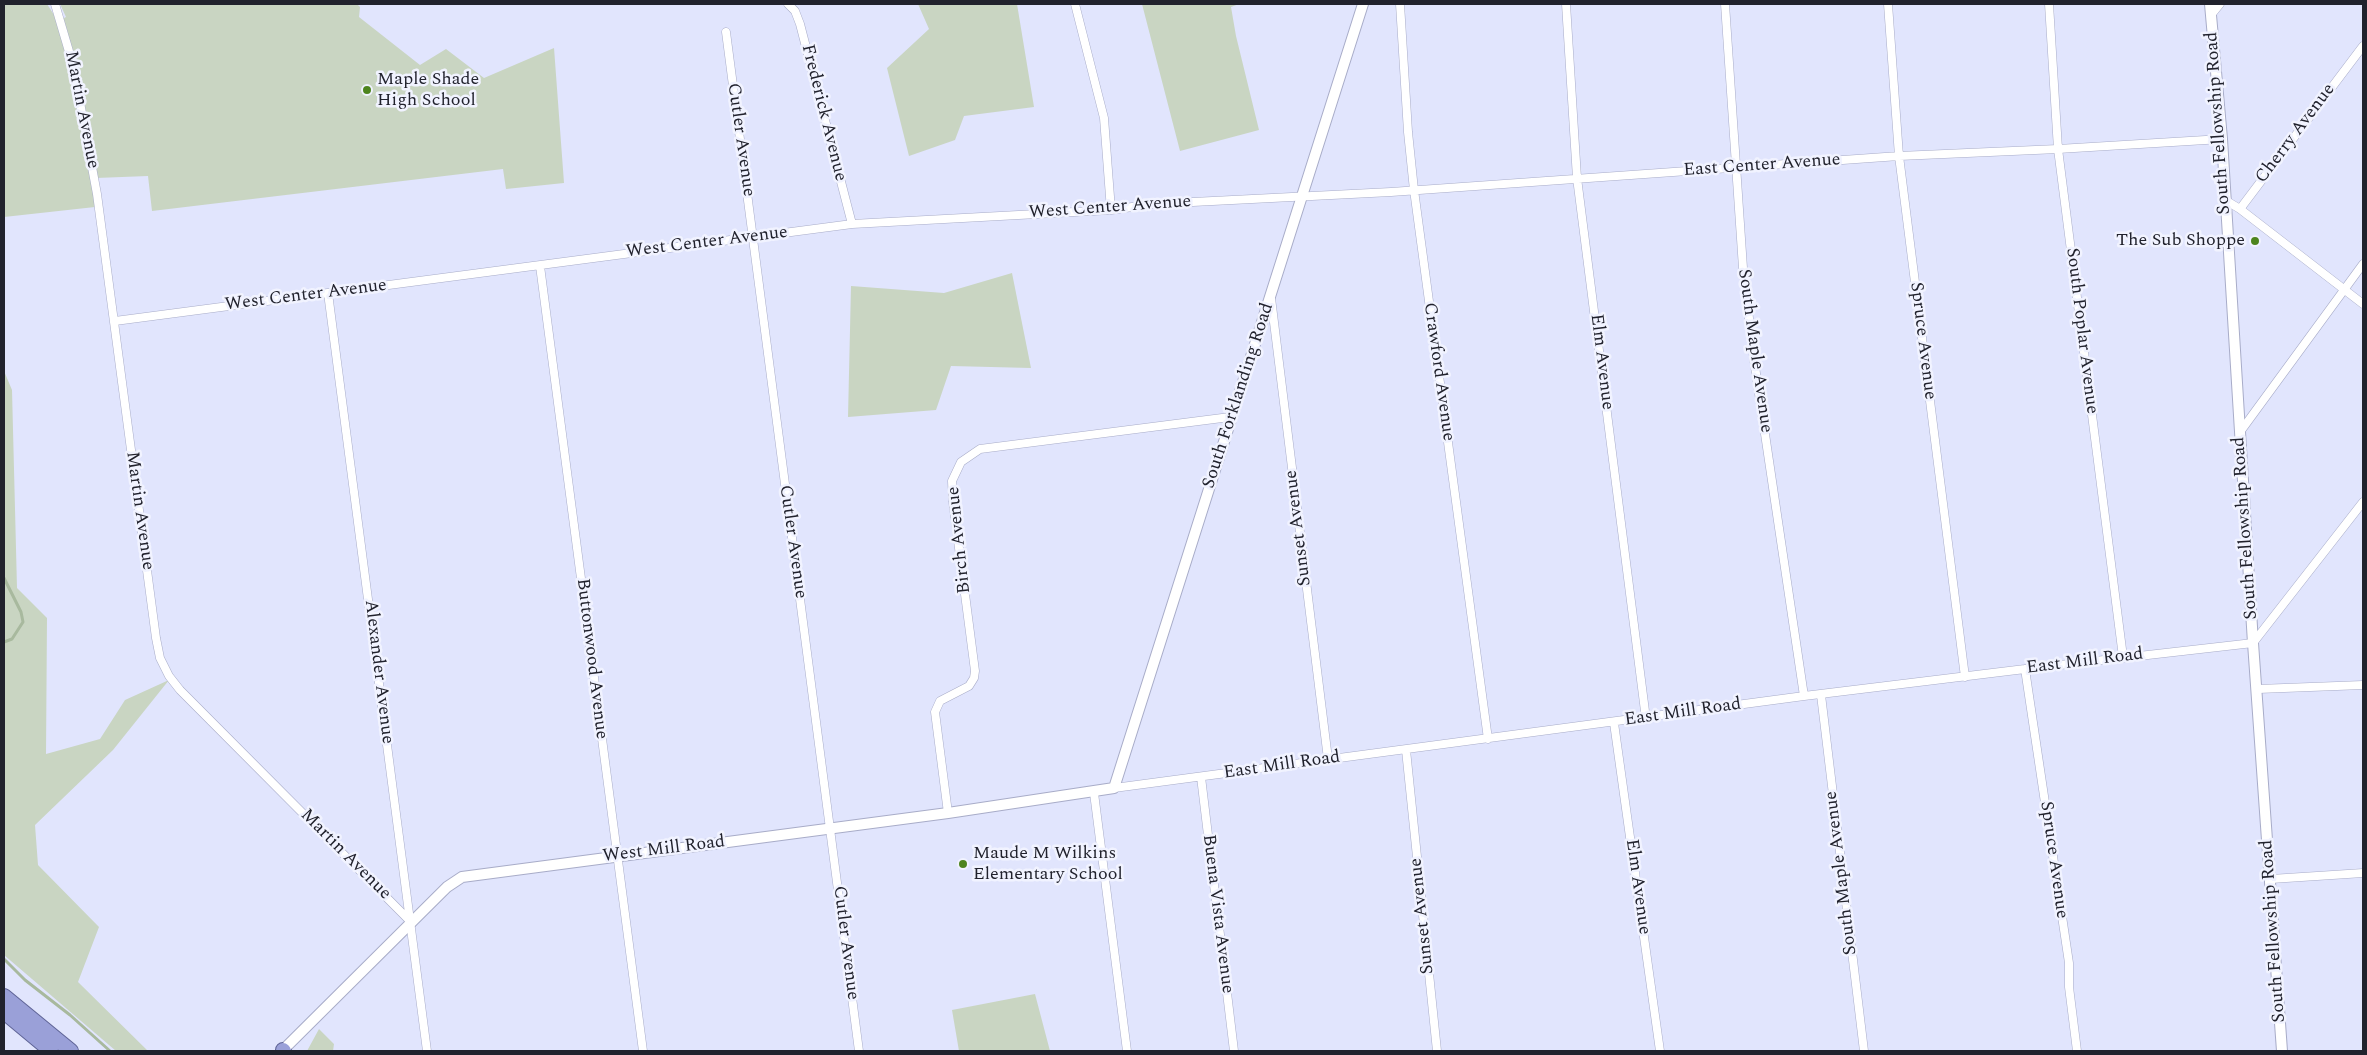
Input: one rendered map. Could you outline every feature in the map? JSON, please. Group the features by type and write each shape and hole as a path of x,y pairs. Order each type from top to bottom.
{"highway":[{"path":"4,996 71,1051"},
{"path":"4,1012 51,1051"}],"street":[{"name":"Martin Avenue","path":"55,4 69,50 85,124 97,194 156,638 164,667 180,690 411,922"},
{"name":"Frederick Avenue","path":"788,4 795,11 800,24 852,224"},
{"path":"1075,4 1104,118 1111,210"},
{"name":"South Forklanding Road","path":"1114,788 1206,500 1230,417 1271,296 1363,4"},
{"name":"Crawford Avenue","path":"1400,4 1408,132 1414,190 1488,739"},
{"name":"Elm Avenue","path":"1566,4 1577,178 1646,719"},
{"name":"South Maple Avenue","path":"1725,4 1741,252 1753,352 1804,696"},
{"name":"Spruce Avenue","path":"1888,4 1899,156 1965,677"},
{"name":"South Poplar Avenue","path":"2049,4 2058,150 2123,657"},
{"name":"South Fellowship Road","path":"2210,4 2222,139 2253,643 2258,690 2282,1051"},
{"path":"2211,15 2220,4"},
{"name":"Cutler Avenue","path":"726,32 859,1051"},
{"name":"Cherry Avenue","path":"2240,209 2363,46"},
{"name":"East Center Avenue","path":"1302,197 1899,156 2058,150 2222,139"},
{"name":"West Center Avenue","path":"115,321 852,224 1111,210 1153,204 1302,197"},
{"path":"2225,200 2240,209 2363,304"},
{"path":"2240,432 2363,264"},
{"name":"Buttonwood Avenue","path":"540,266 643,1051"},
{"name":"Alexander Avenue","path":"328,293 427,1051"},
{"name":"Sunset Avenue","path":"1271,296 1328,759"},
{"name":"Birch Avenue","path":"948,813 935,712 940,701 969,686 974,678 975,671 953,502 952,481 961,462 980,449 1230,417"},
{"path":"2253,643 2363,502"},
{"name":"East Mill Road","path":"1114,788 1646,719 1804,696 2025,668 2253,643"},
{"name":"Spruce Avenue","path":"2025,668 2069,963 2069,987 2077,1051"},
{"path":"2258,690 2363,685"},
{"name":"South Maple Avenue","path":"1821,695 1864,1051"},
{"name":"Elm Avenue","path":"1614,723 1660,1051"},
{"name":"Sunset Avenue","path":"1406,750 1437,1051"},
{"name":"Buena Vista Avenue","path":"1200,777 1234,1051"},
{"name":"West Mill Road","path":"283,1051 447,886 462,877 831,829 1094,793 1114,788"},
{"path":"1094,793 1128,1051"},
{"path":"2271,879 2363,873"}],"green space":[{"name":"Maple Shade High School","path":"4,4 47,4 58,21 66,17 60,4 357,4 360,7 359,17 420,65 446,49 484,78 554,48 564,183 506,189 503,169 152,211 148,176 96,178 95,207 4,217"},
{"path":"918,4 1017,4 1034,107 964,116 955,140 909,156 887,68 929,29"},
{"path":"1142,4 1239,4 1231,7 1236,36 1259,130 1180,151"},
{"path":"1012,273 1031,368 951,366 936,410 848,417 851,286 944,293"},
{"path":"4,371 12,390 17,588 47,618 46,754 100,739 125,700 169,680 113,750 35,825 38,865 99,927 78,982 148,1051 116,1051 4,955"},
{"path":"1035,994 1050,1051 959,1051 952,1010"},
{"path":"319,1029 334,1044 333,1051 307,1051"}],"waterway":[{"path":"4,578 21,612 23,622 12,639 4,642"},
{"path":"4,959 25,980 70,1015 110,1051"}],"place":[{"name":"Maple Shade High School","path":"367,90"},
{"name":"The Sub Shoppe","path":"2255,241"},
{"name":"Maude M Wilkins Elementary School","path":"963,864"}]}
